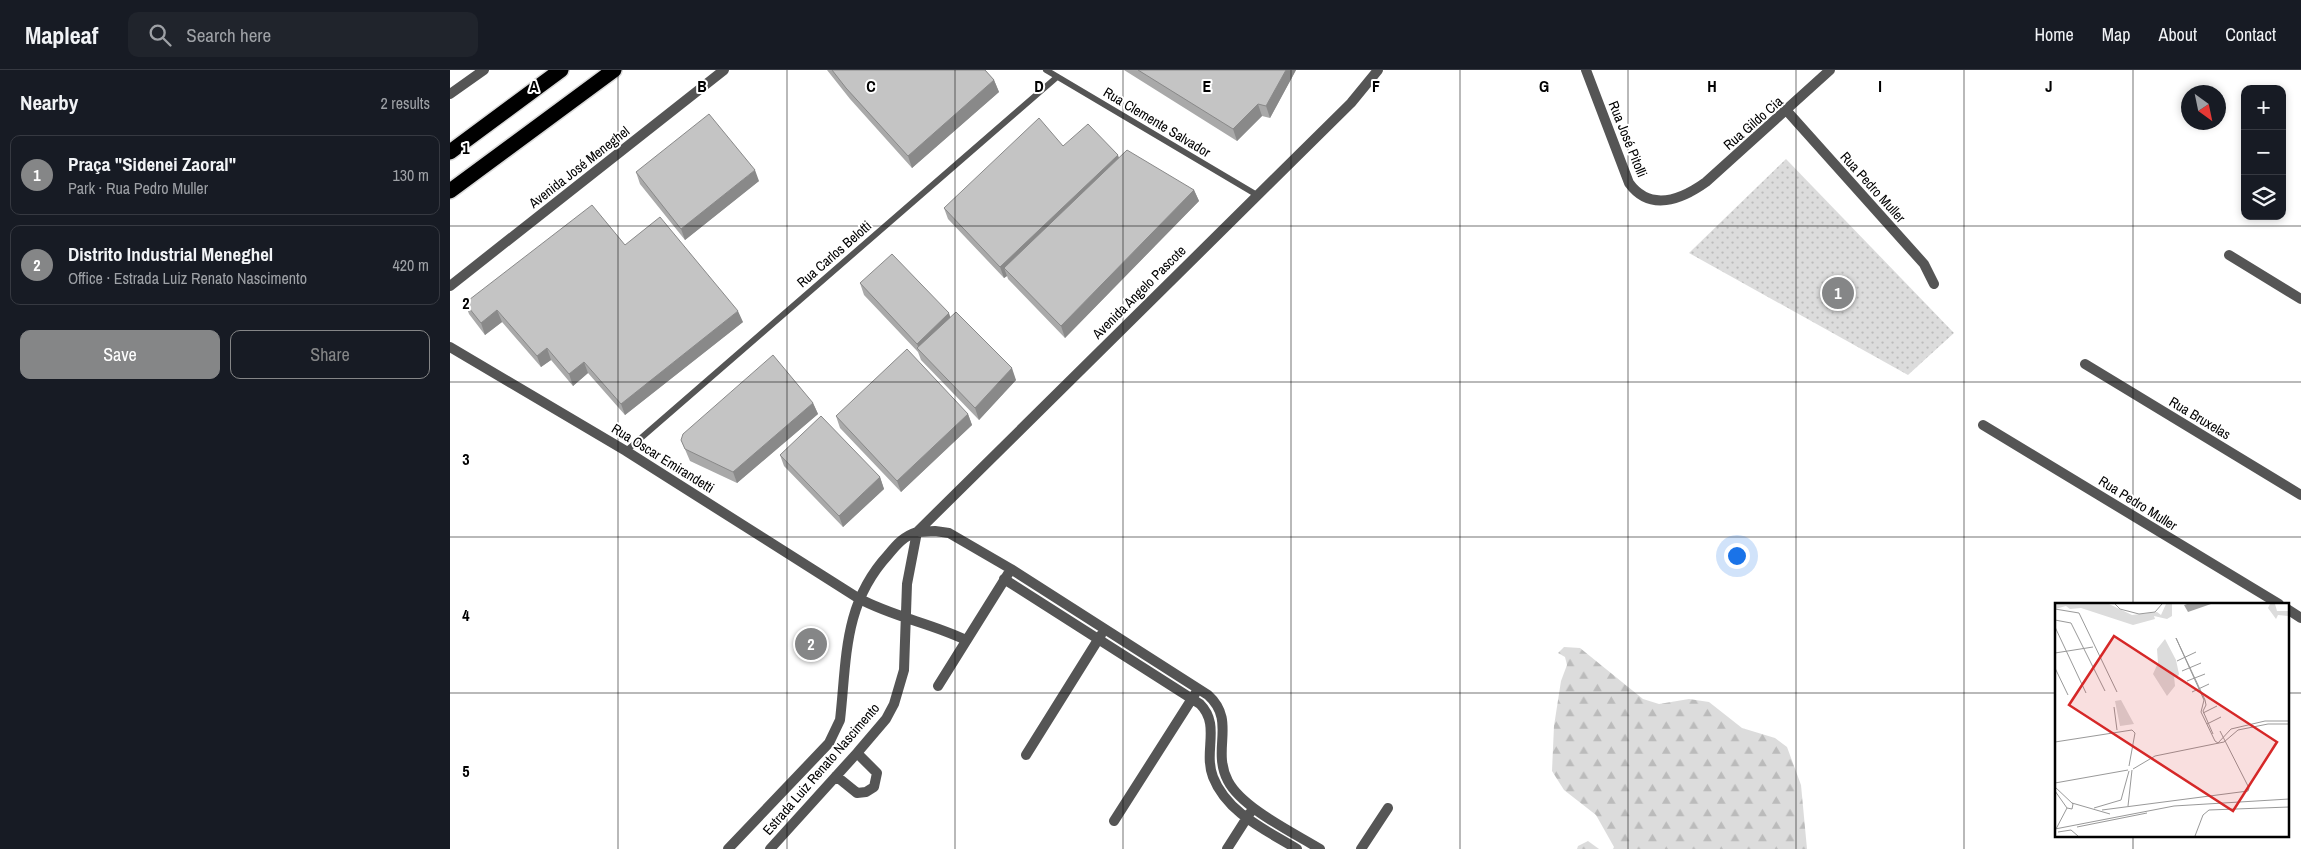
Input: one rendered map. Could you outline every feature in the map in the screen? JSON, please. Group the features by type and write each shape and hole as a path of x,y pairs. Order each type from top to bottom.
{"highway":[{"path":"450,152 561,70"},
{"path":"450,191 614,70"}],"street":[{"path":"450,94 484,70"},
{"name":"Avenida José Meneghel","path":"450,286 724,70"},
{"name":"Avenida Angelo Pascote","path":"858,598 874,570 905,536 917,532 1351,103 1378,70"},
{"name":"Rua José Pitolli","path":"1586,70 1629,183 1636,192 1643,197 1654,200 1668,200 1691,193"},
{"name":"Rua Gildo Cia","path":"1691,193 1787,111 1830,70"},
{"name":"Rua Pedro Muller","path":"1787,111 1924,264 1934,284"},
{"path":"2229,255 2301,299"},
{"name":"Rua Oscar Emirandetti","path":"450,347 626,451 858,598 883,610 948,631 966,640"},
{"name":"Rua Bruxelas","path":"2085,364 2301,495"},
{"name":"Rua Pedro Muller","path":"1983,425 2277,603"},
{"path":"907,618 907,584 917,532 936,531 949,533 1011,569 1214,700 1224,725 1220,754 1228,782 1241,798 1254,808 1320,849"},
{"path":"938,686 1011,569"},
{"path":"1004,579 1204,708 1211,719 1208,754 1212,777 1224,797 1247,818 1297,849"},
{"name":"Estrada Luiz Renato Nascimento","path":"728,849 829,743 836,732 840,720 852,621 858,598"},
{"path":"2288,610 2301,618"},
{"name":"Estrada Luiz Renato Nascimento","path":"770,849 886,719 899,693 904,670 907,618"},
{"path":"1026,755 1105,629"},
{"path":"1114,821 1199,689"},
{"path":"836,776 857,793 866,792 874,787 877,773 856,753"},
{"path":"1227,849 1254,808"},
{"path":"1361,849 1388,808"}],"lane":[{"name":"Rua Clemente Salvador","path":"1046,70 1257,195"},
{"name":"Rua Carlos Belotti","path":"626,451 1057,77"}],"green space":[{"path":"1786,159 1954,333 1908,375 1689,253"},
{"path":"1564,647 1580,648 1643,699 1659,704 1689,699 1709,702 1742,728 1775,738 1787,747 1801,785 1807,849 1613,849 1614,847 1596,815 1564,790 1552,771 1554,726 1561,681 1567,665 1565,657 1558,653"},
{"path":"1588,841 1599,849 1577,849 1578,846"}],"building":[{"path":"832,70 985,70 994,80 908,156"},
{"path":"1138,70 1286,70 1266,106 1258,104 1233,129"},
{"path":"709,114 755,170 681,229 636,172"},
{"path":"1039,118 1063,146 1088,124 1118,155 1000,267 944,208"},
{"path":"1127,150 1194,190 1061,326 1004,268"},
{"path":"592,205 625,245 660,217 738,311 621,404 584,362 569,374 547,348 537,356 497,310 481,323 465,303"},
{"path":"892,254 949,313 917,344 860,283"},
{"path":"956,312 1012,368 975,408 917,348"},
{"path":"907,349 968,414 897,481 836,416"},
{"path":"773,355 813,403 733,472 685,449 681,440 683,434"},
{"path":"821,416 880,477 839,516 780,455"}],"place":[{"name":"Praça \"Sidenei Zaoral\"","path":"1838,293"},
{"name":"Distrito Industrial Meneghel","path":"811,644"}]}
